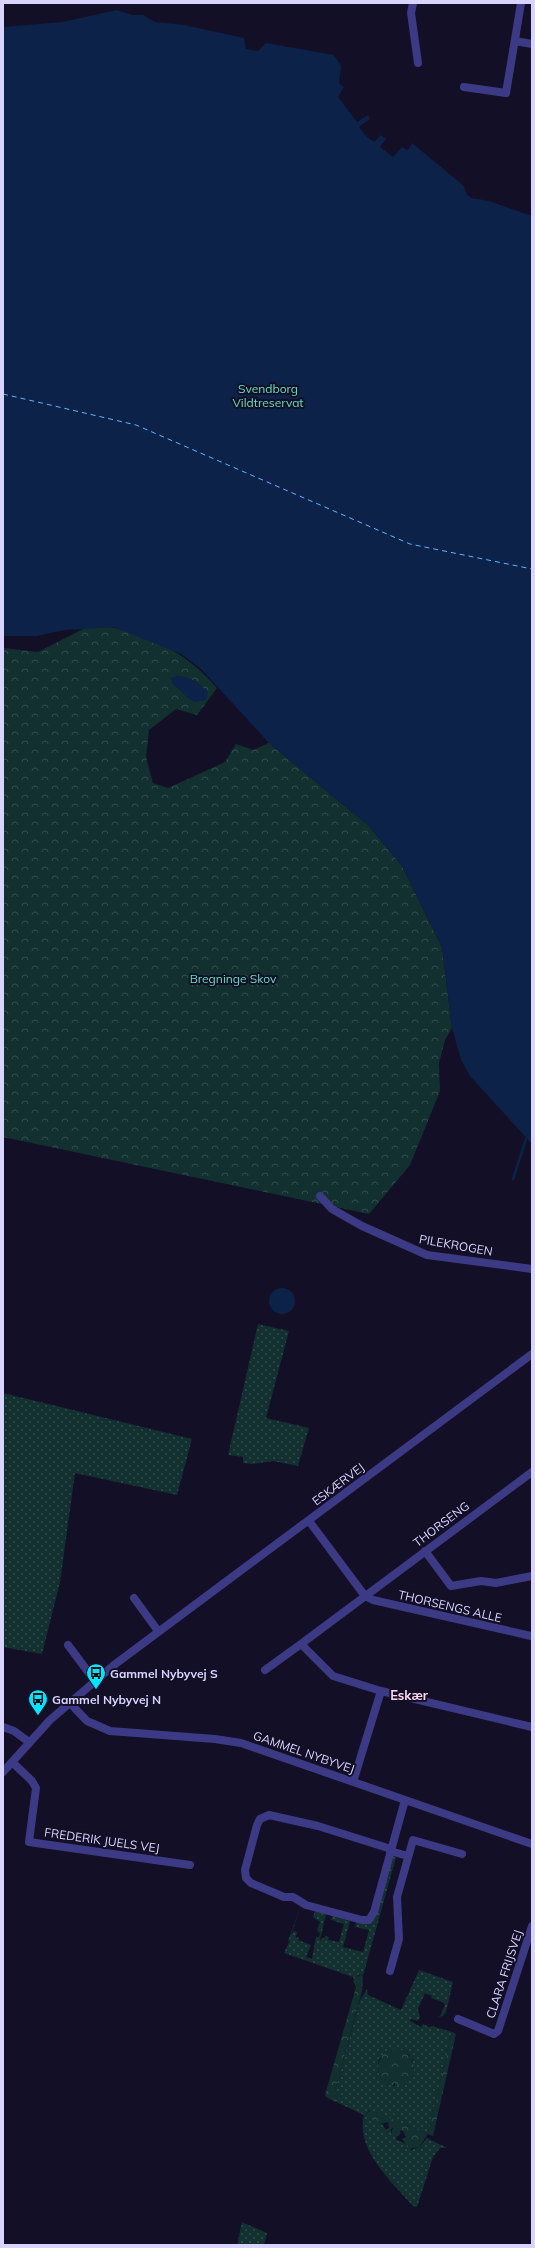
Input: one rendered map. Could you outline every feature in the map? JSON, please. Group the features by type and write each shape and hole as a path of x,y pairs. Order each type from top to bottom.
{"street":[{"path":"413,3 411,13 418,63"},
{"path":"464,87 506,93 520,3"},
{"path":"515,41 532,44"},
{"name":"PILEKROGEN","path":"320,1196 332,1209 362,1226 426,1255 532,1269"},
{"name":"ESKÆRVEJ","path":"3,1772 29,1742 69,1702 158,1631 309,1521 532,1354"},
{"name":"THORSENG","path":"266,1670 532,1472"},
{"path":"309,1521 365,1596"},
{"path":"425,1551 451,1586 481,1581 496,1583 532,1576"},
{"name":"THORSENGS ALLE","path":"365,1596 373,1600 531,1636"},
{"path":"134,1598 158,1631"},
{"path":"301,1644 333,1676 382,1691 532,1727"},
{"path":"68,1645 95,1681"},
{"path":"354,1782 382,1691"},
{"name":"GAMMEL NYBYVEJ","path":"69,1702 87,1721 110,1731 232,1741 532,1844"},
{"path":"3,1727 14,1731 29,1742"},
{"name":"FREDERIK JUELS VEJ","path":"12,1762 32,1781 36,1788 29,1842 190,1865"},
{"path":"405,1800 390,1850 374,1912 367,1920 306,1905 291,1896 284,1897 251,1883 246,1874 246,1864 256,1826 260,1819 269,1815 318,1826 390,1850 408,1856"},
{"path":"390,1971 399,1939 397,1897 413,1840 462,1854"},
{"name":"CLARA FRIJSVEJ","path":"458,2018 494,2034 498,2031 532,1926"}],"green space":[{"name":"Bregninge Skov","path":"87,627 115,628 158,643 184,658 207,677 217,688 197,715 176,709 149,730 146,757 153,783 168,788 225,762 236,744 253,750 269,743 369,826 402,866 442,947 452,1028 445,1040 439,1063 440,1091 410,1165 369,1214 3,1137 3,648 38,652"},
{"path":"258,1324 289,1331 266,1418 309,1428 298,1466 273,1461 253,1464 243,1463 243,1457 228,1455"},
{"path":"3,1393 192,1439 177,1495 75,1473 60,1582 42,1654 3,1647"},
{"path":"393,1857 396,1857 363,1976 360,1974 354,1979 353,1977 284,1953 290,1940 288,1941 301,1905 291,1935 294,1931 297,1932 296,1937 299,1938 298,1940 311,1945 306,1957 312,1959 316,1937 319,1937 320,1933 317,1931 320,1922 313,1917 315,1911 326,1914 320,1940 326,1936 329,1937 328,1940 339,1942 344,1924 331,1920 332,1916 350,1921 343,1947 363,1952 369,1930 355,1927 356,1922 374,1920"},
{"path":"419,1970 453,1982 446,2012 443,2016 437,2017 440,2016 445,2005 443,2002 431,1998 432,1996 425,1993 418,2009 420,2017 418,2021 411,2019 410,2021 421,2027 423,2024 429,2027 432,2026 452,2032 428,2134 369,2110 365,2116 383,2125 387,2132 391,2130 391,2133 397,2138 395,2139 404,2143 411,2150 419,2147 427,2138 447,2148 440,2148 433,2157 417,2207 413,2206 386,2176 370,2153 365,2141 363,2128 364,2115 336,2102 339,2098 334,2094 360,2000 367,1989 368,1995 401,2010","holes":["402,2050 409,2055 413,2062 395,2086 386,2082 380,2076 378,2072 378,2063 380,2058"]},
{"path":"360,1974 363,1977 362,1991 334,2094 339,2098 336,2102 325,2095 356,1987 353,1981 356,1976 359,1977"},
{"path":"452,2032 456,2034 433,2136 428,2134"},
{"path":"398,2049 408,2054 412,2060 414,2071 407,2082 395,2086 395,2082 393,2086 386,2083 381,2078 378,2072 378,2065 384,2054 390,2050"},
{"path":"370,2110 428,2134 419,2147 409,2149 402,2139 406,2137 403,2131 393,2128 387,2132 386,2130 389,2128 388,2122 380,2124 365,2116"},
{"path":"396,2127 401,2132 396,2137 391,2132"},
{"path":"242,2222 267,2233 264,2245 237,2245"}],"water":[{"name":"Svendborg Vildtreservat","path":"117,10 132,15 143,15 155,22 184,25 244,38 246,49 258,51 266,43 334,55 341,66 339,83 344,87 338,97 357,122 368,115 370,119 359,127 365,135 374,142 381,135 386,139 380,147 393,157 402,147 408,150 412,143 464,186 467,195 472,198 489,201 532,216 532,1144 470,1076 461,1060 452,1028 442,947 402,866 369,826 269,743 201,669 181,654 114,627 65,630 37,636 3,636 3,27 62,22"},
{"path":"177,676 191,679 201,685 208,692 206,700 195,702 188,698 172,683 171,678"},
{"path":"282,1288 291,1292 295,1301 291,1310 282,1314 273,1310 269,1301 273,1292"}],"waterway":[{"path":"513,1179 526,1139"}],"ferry route":[{"path":"3,394 136,425 410,544 532,569"}],"place":[{"name":"Gammel Nybyvej S","path":"96,1690"},
{"name":"Gammel Nybyvej N","path":"38,1716"}],"district":[{"name":"Eskær","path":"409,1695"}]}
